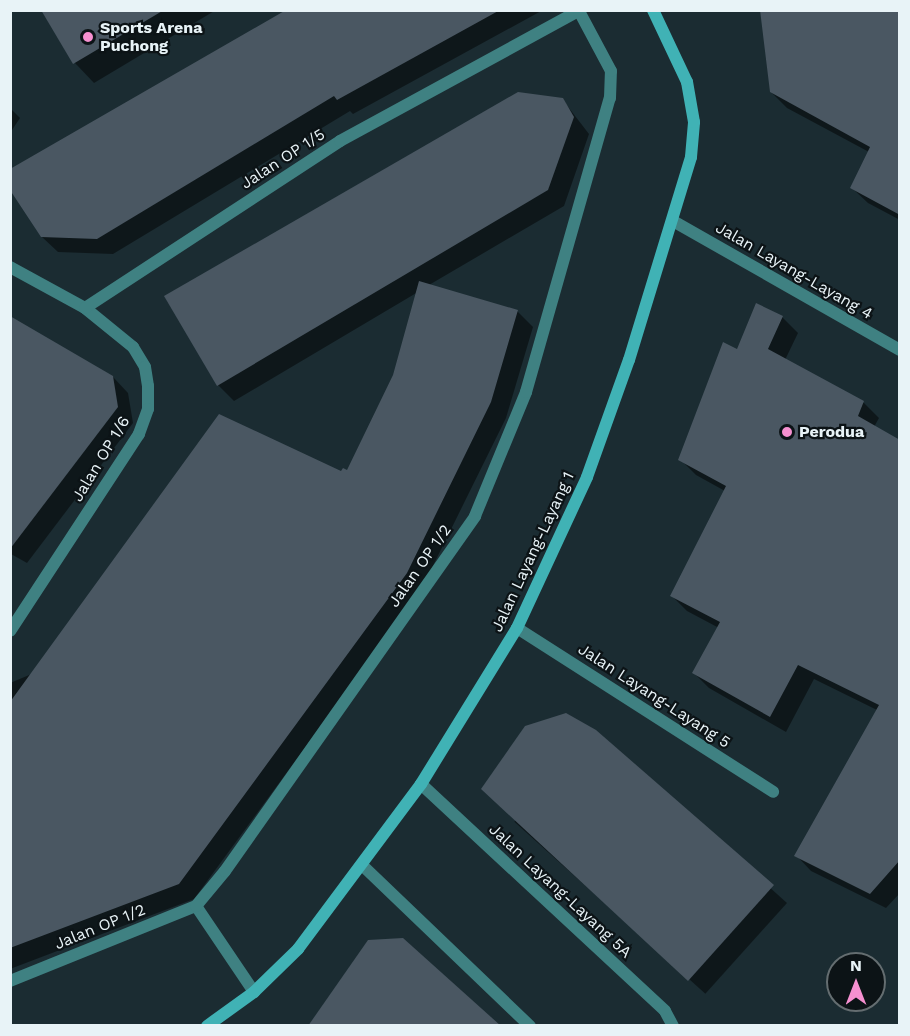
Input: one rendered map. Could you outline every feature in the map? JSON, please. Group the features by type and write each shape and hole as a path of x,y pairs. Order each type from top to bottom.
{"street":[{"name":"Jalan Layang-Layang 1","path":"207,1026 254,992 298,949 421,784 517,628 587,477 673,221 691,157 694,122 687,82 653,10"},
{"name":"Jalan OP 1/5","path":"85,308 340,141 580,11"},
{"name":"Jalan OP 1/2","path":"10,981 196,906 225,871 475,516 526,392 610,98 611,71 580,11"},
{"name":"Jalan Layang-Layang 4","path":"673,221 900,350"},
{"path":"10,267 85,308"},
{"name":"Jalan OP 1/6","path":"10,631 139,434 148,409 145,367 133,348 85,308"},
{"name":"Jalan Layang-Layang 5","path":"517,628 773,792"},
{"name":"Jalan Layang-Layang 5A","path":"421,784 665,1011 673,1026"},
{"path":"362,865 530,1026"},
{"path":"196,906 254,992"}],"building":[{"name":"Sports Arena Puchong","path":"41,10 164,10 73,64"},
{"path":"286,10 500,10 337,100 334,96 97,239 41,237 10,190 10,169"},
{"path":"760,10 900,10 900,215 850,188 870,147 770,92"},
{"path":"518,92 563,98 574,117 548,190 217,386 164,296"},
{"path":"419,281 518,310 491,402 407,573 179,884 10,948 10,702 219,414 341,471 343,468 347,470 393,375"},
{"path":"756,303 783,316 768,349 864,401 858,416 900,440 900,860 870,894 794,856 879,705 798,665 770,717 692,673 720,622 670,596 726,486 678,460 723,342 737,349"},
{"path":"10,316 113,376 118,407 10,549"},
{"path":"566,713 596,730 774,885 688,981 481,789 525,726"},
{"path":"403,938 501,1026 308,1026 368,940"}],"place":[{"name":"Sports Arena Puchong","path":"88,37"},
{"name":"Perodua","path":"787,432"}]}
